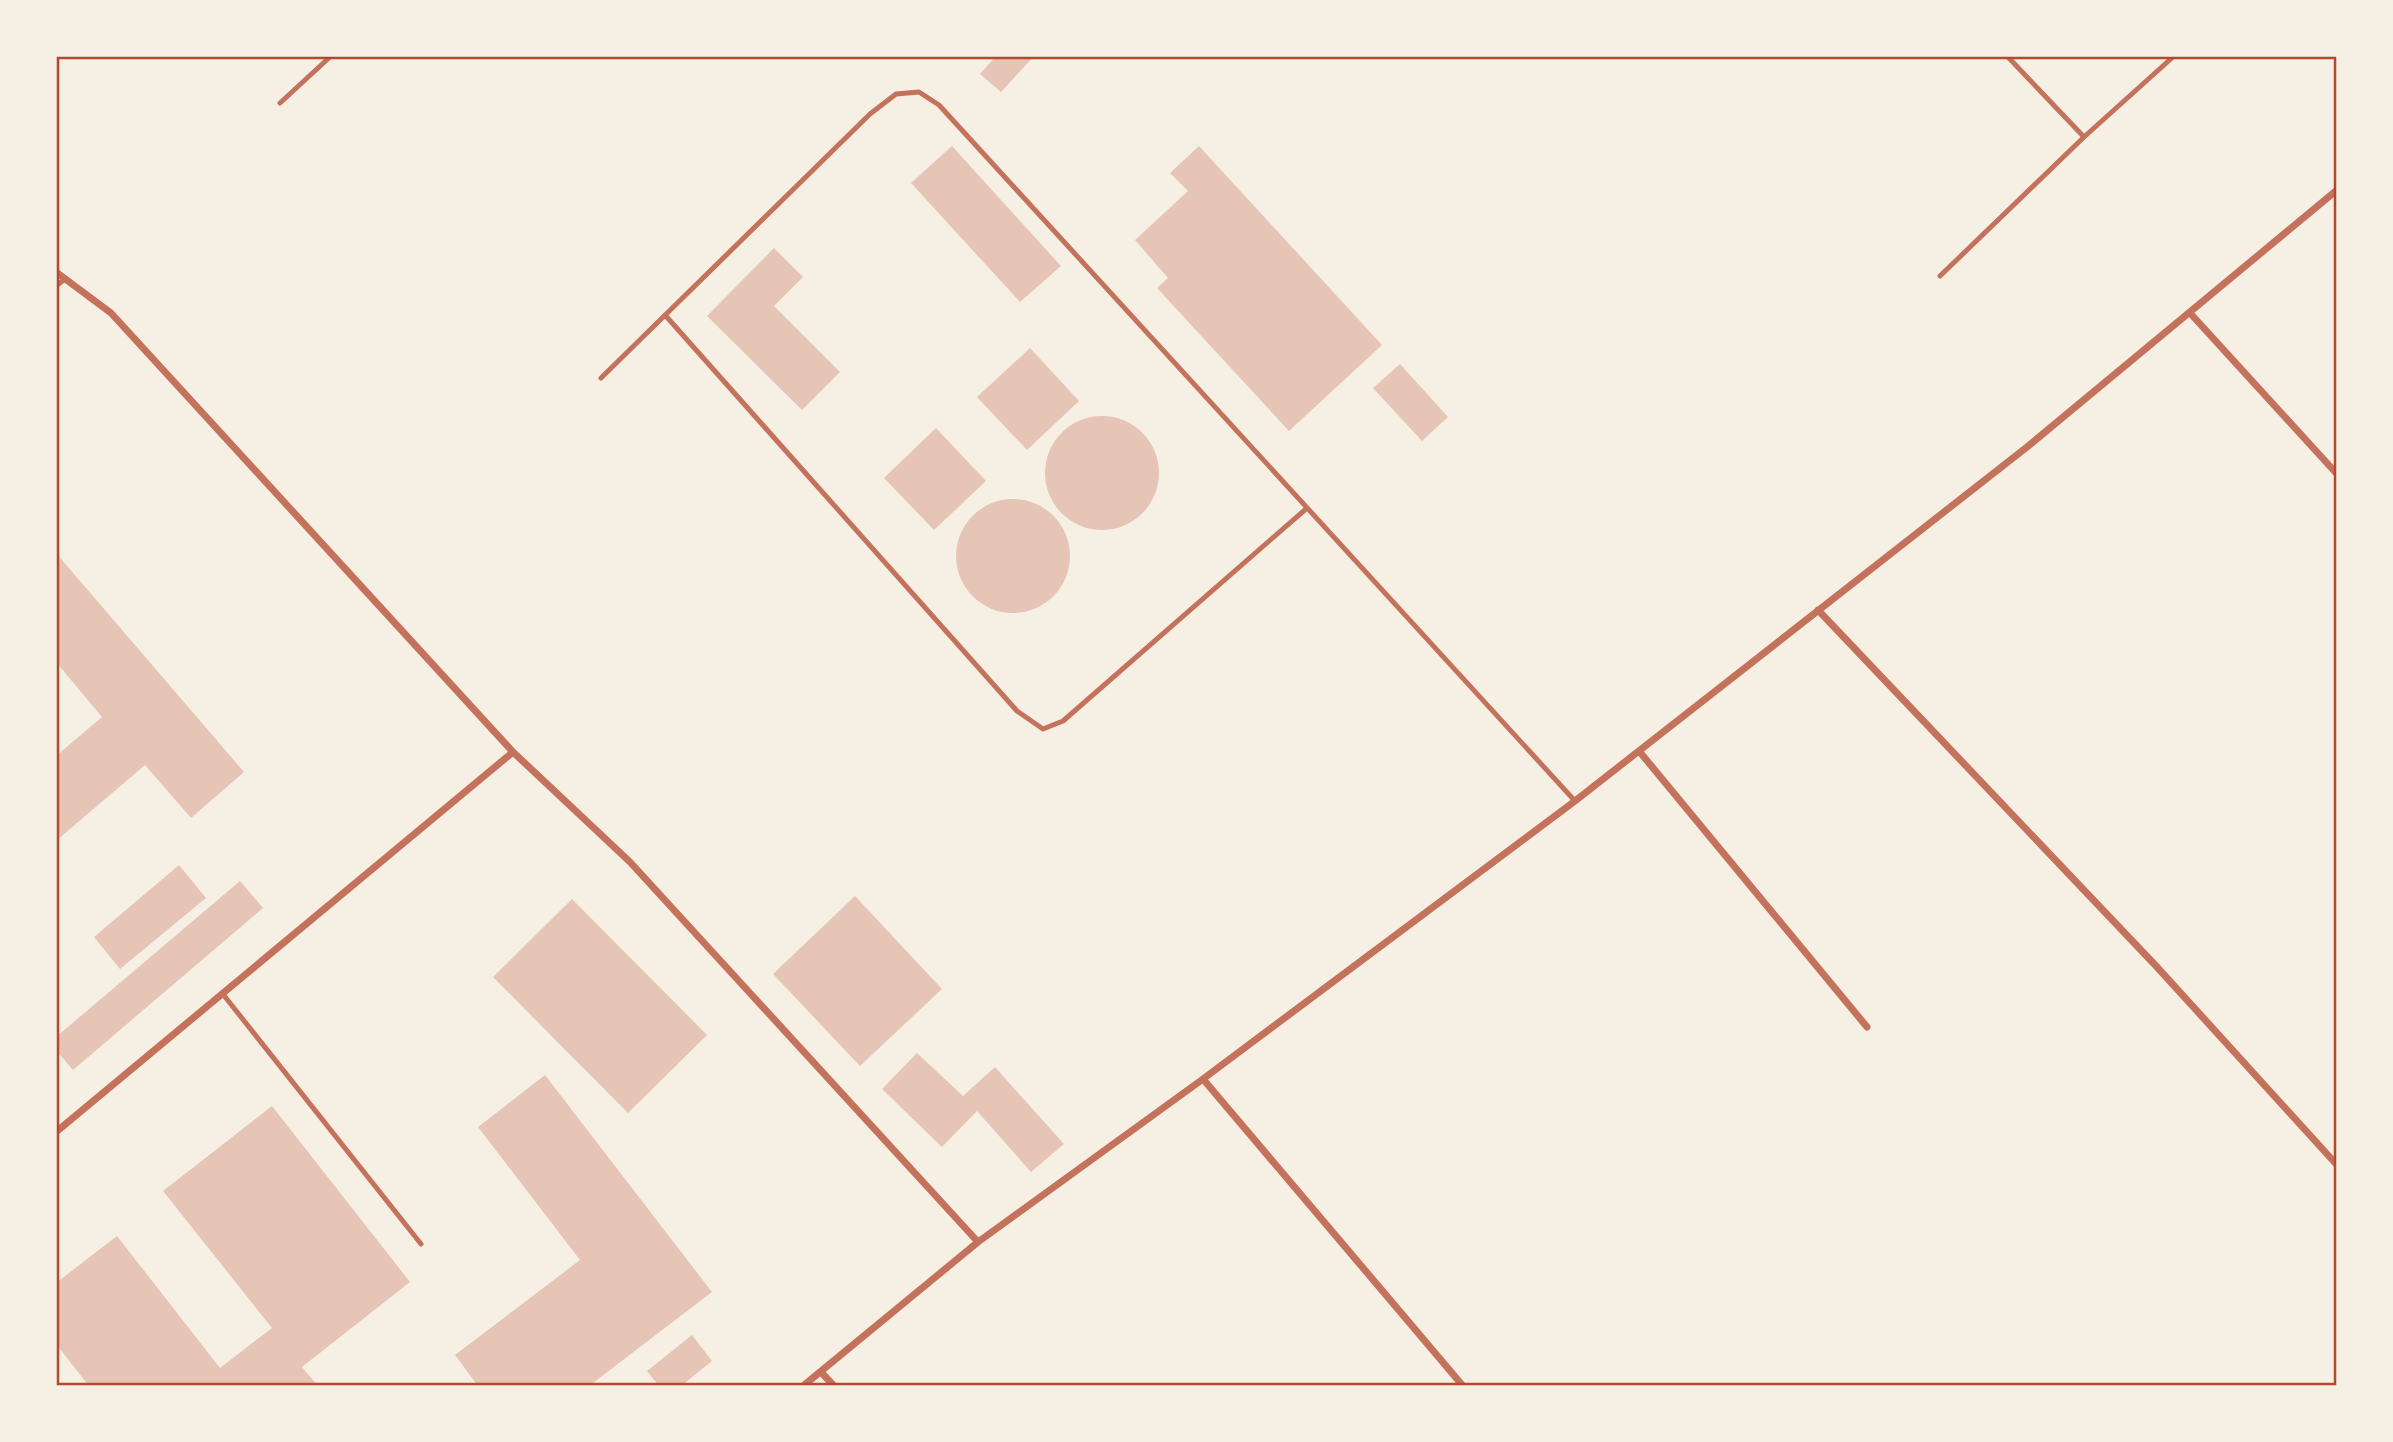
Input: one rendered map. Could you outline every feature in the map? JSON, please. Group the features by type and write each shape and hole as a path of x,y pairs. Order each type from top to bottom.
{"street":[{"path":"803,1386 978,1242 1203,1079 1575,801 2027,447 2337,190"},
{"path":"56,272 111,313 513,752 630,862 978,1242"},
{"path":"2190,313 2337,474"},
{"path":"1818,610 2157,967 2337,1164"},
{"path":"1639,751 1867,1027"},
{"path":"56,1132 513,752"},
{"path":"1203,1079 1463,1386"},
{"path":"821,1372 834,1386"}],"lane":[{"path":"280,103 331,56"},
{"path":"2007,56 2084,137"},
{"path":"1940,276 2084,137 2174,56"},
{"path":"601,378 870,114 896,94 919,92 939,105 1575,801"},
{"path":"56,286 65,279"},
{"path":"665,316 1017,711 1043,729 1063,720 1307,508"},
{"path":"222,993 421,1244"}],"building":[{"path":"996,56 1034,56 1001,92 980,74"},
{"path":"952,146 1061,266 1020,302 911,183"},
{"path":"1199,146 1382,345 1289,431 1157,288 1168,278 1135,240 1188,191 1170,173"},
{"path":"774,248 803,277 774,306 840,372 802,410 707,316"},
{"path":"1030,348 1079,401 1027,450 977,397"},
{"path":"1400,364 1448,417 1422,441 1373,388"},
{"path":"1102,416 1124,420 1143,432 1155,451 1159,473 1155,495 1143,514 1124,526 1102,530 1080,526 1061,514 1049,495 1045,473 1049,451 1061,432 1080,420"},
{"path":"936,428 986,481 934,530 884,478"},
{"path":"1013,499 1035,503 1054,515 1066,534 1070,556 1066,578 1054,597 1035,609 1013,613 991,609 972,597 960,578 956,556 960,534 972,515 991,503"},
{"path":"56,553 244,772 191,818 145,765 56,841 56,756 102,717 56,662"},
{"path":"179,865 206,898 120,969 94,937"},
{"path":"240,881 263,908 73,1070 56,1050 56,1037"},
{"path":"855,896 942,989 860,1066 773,974"},
{"path":"572,899 707,1035 628,1113 493,977"},
{"path":"917,1053 963,1096 995,1067 1064,1144 1031,1172 977,1111 942,1147 882,1089"},
{"path":"545,1075 712,1292 589,1386 478,1386 455,1355 580,1260 478,1127"},
{"path":"272,1106 410,1282 302,1367 318,1386 89,1386 56,1344 56,1283 117,1236 220,1368 272,1328 163,1191"},
{"path":"692,1335 712,1361 681,1386 659,1386 647,1371"}]}
